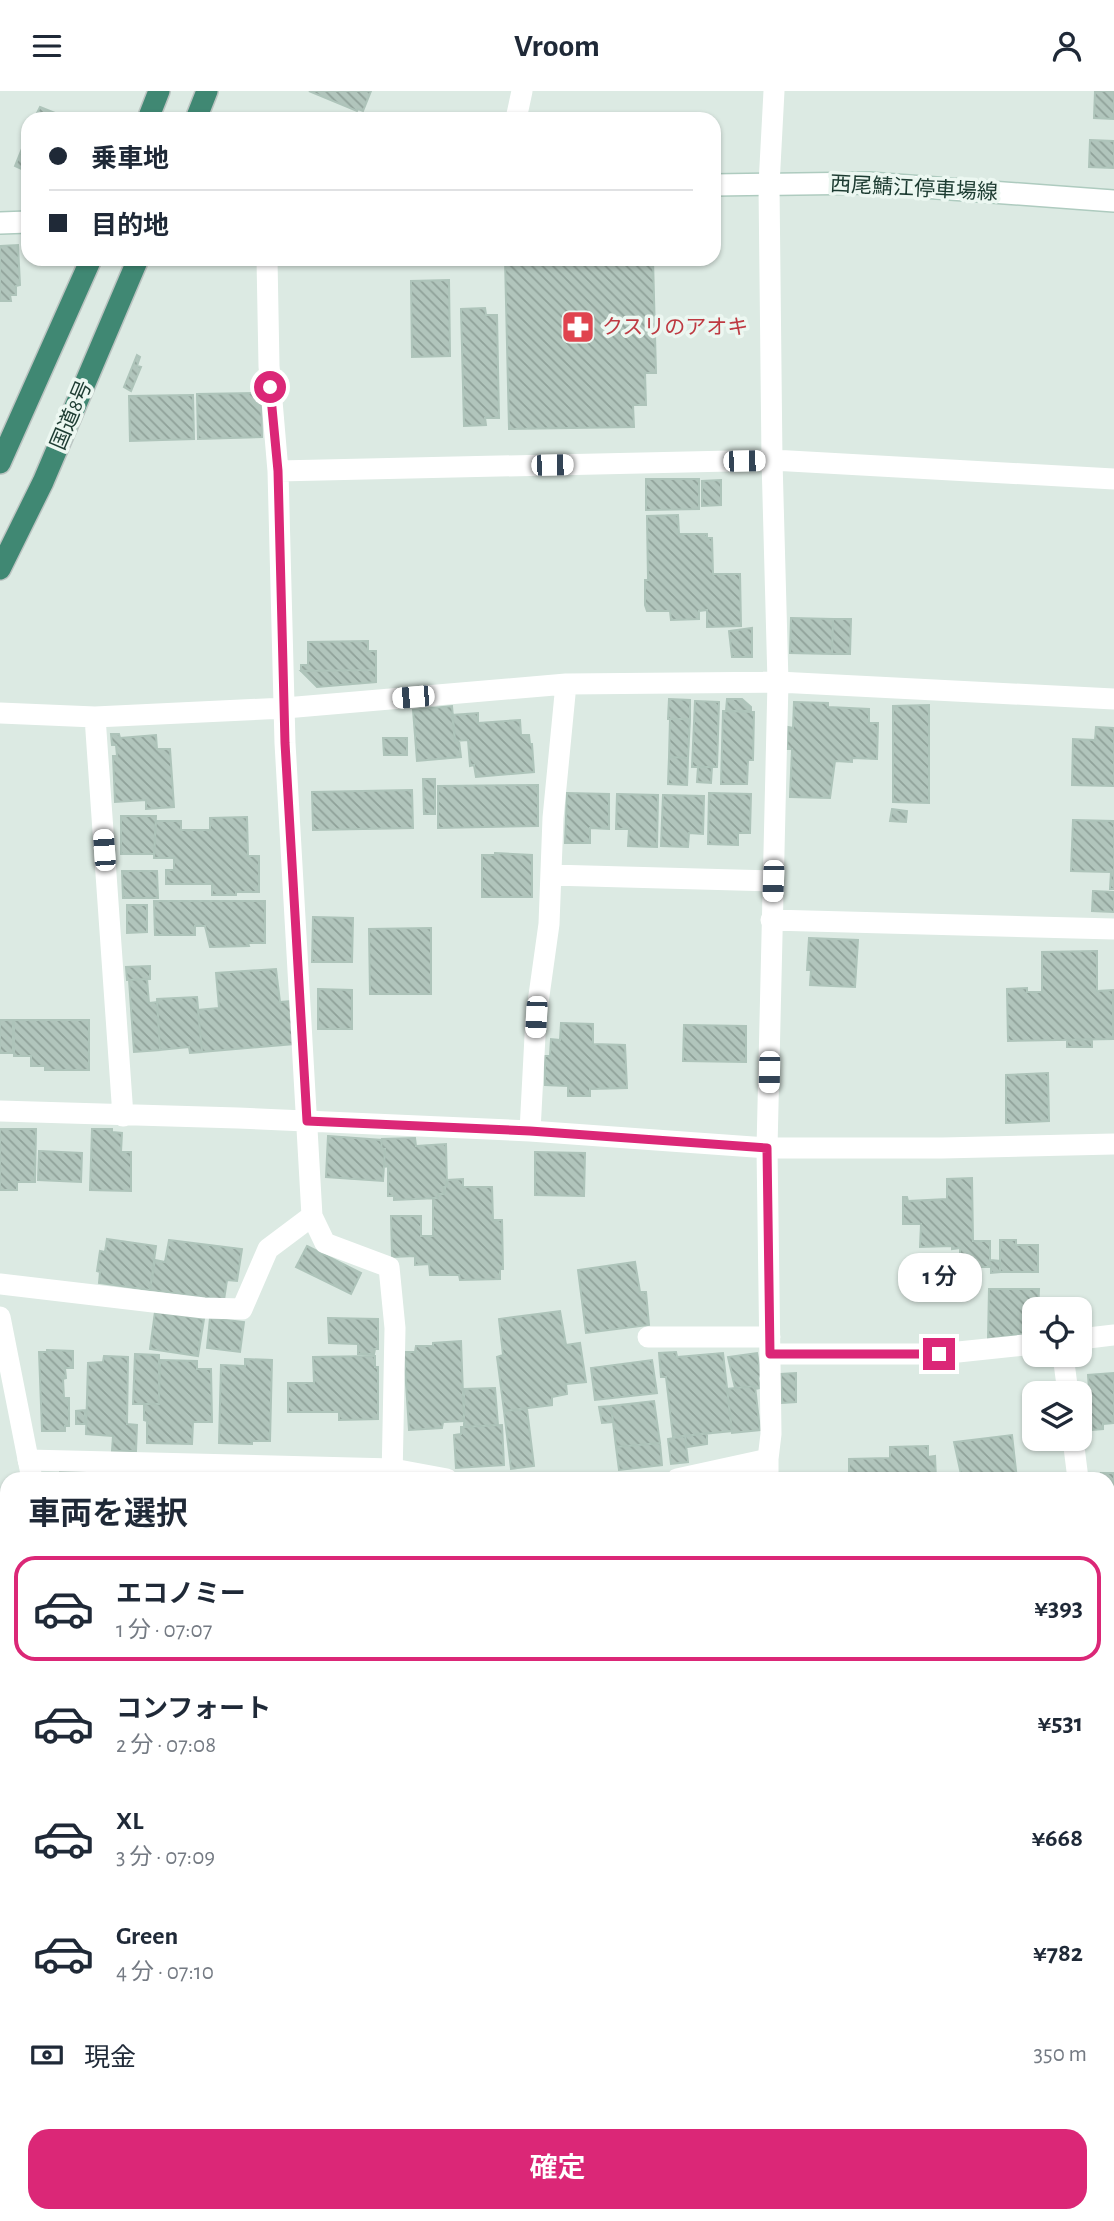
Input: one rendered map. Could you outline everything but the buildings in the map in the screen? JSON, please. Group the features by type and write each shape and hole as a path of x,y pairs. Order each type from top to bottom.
{"highway":[{"path":"151,112 159,91"},
{"path":"199,112 207,91"},
{"path":"0,463 88,266"},
{"name":"国道8号","path":"0,569 43,482 135,266"}],"street":[{"path":"518,112 522,91"},
{"path":"741,1472 768,1469 771,1434 767,1148 778,682 769,185 774,91"},
{"name":"西尾鯖江停車場線","path":"721,185 869,183 1114,201"},
{"path":"0,223 21,222"},
{"path":"267,266 269,366 278,471 285,708 312,1216 325,1243 389,1267 395,1328 393,1472"},
{"path":"278,471 772,460 1114,479"},
{"path":"0,713 95,717 285,708 566,684 778,682 1114,699"},
{"path":"530,1131 536,1017 549,923 553,818 566,684"},
{"path":"95,717 123,1116"},
{"path":"551,875 773,881"},
{"path":"771,921 1114,929"},
{"path":"0,1111 530,1131 767,1148 1114,1144"},
{"path":"0,1283 204,1308 242,1309 268,1249 312,1216"},
{"path":"0,1317 30,1469 248,1472"},
{"path":"1092,1338 1114,1335"},
{"path":"648,1337 939,1354 1022,1345"},
{"path":"1074,1451 1077,1472"}],"place":[{"name":"クスリのアオキ","path":"578,327"}],"route":[{"path":"270,387 278,471 285,743 307,1121 530,1131 767,1148 770,1354 939,1354"}]}
